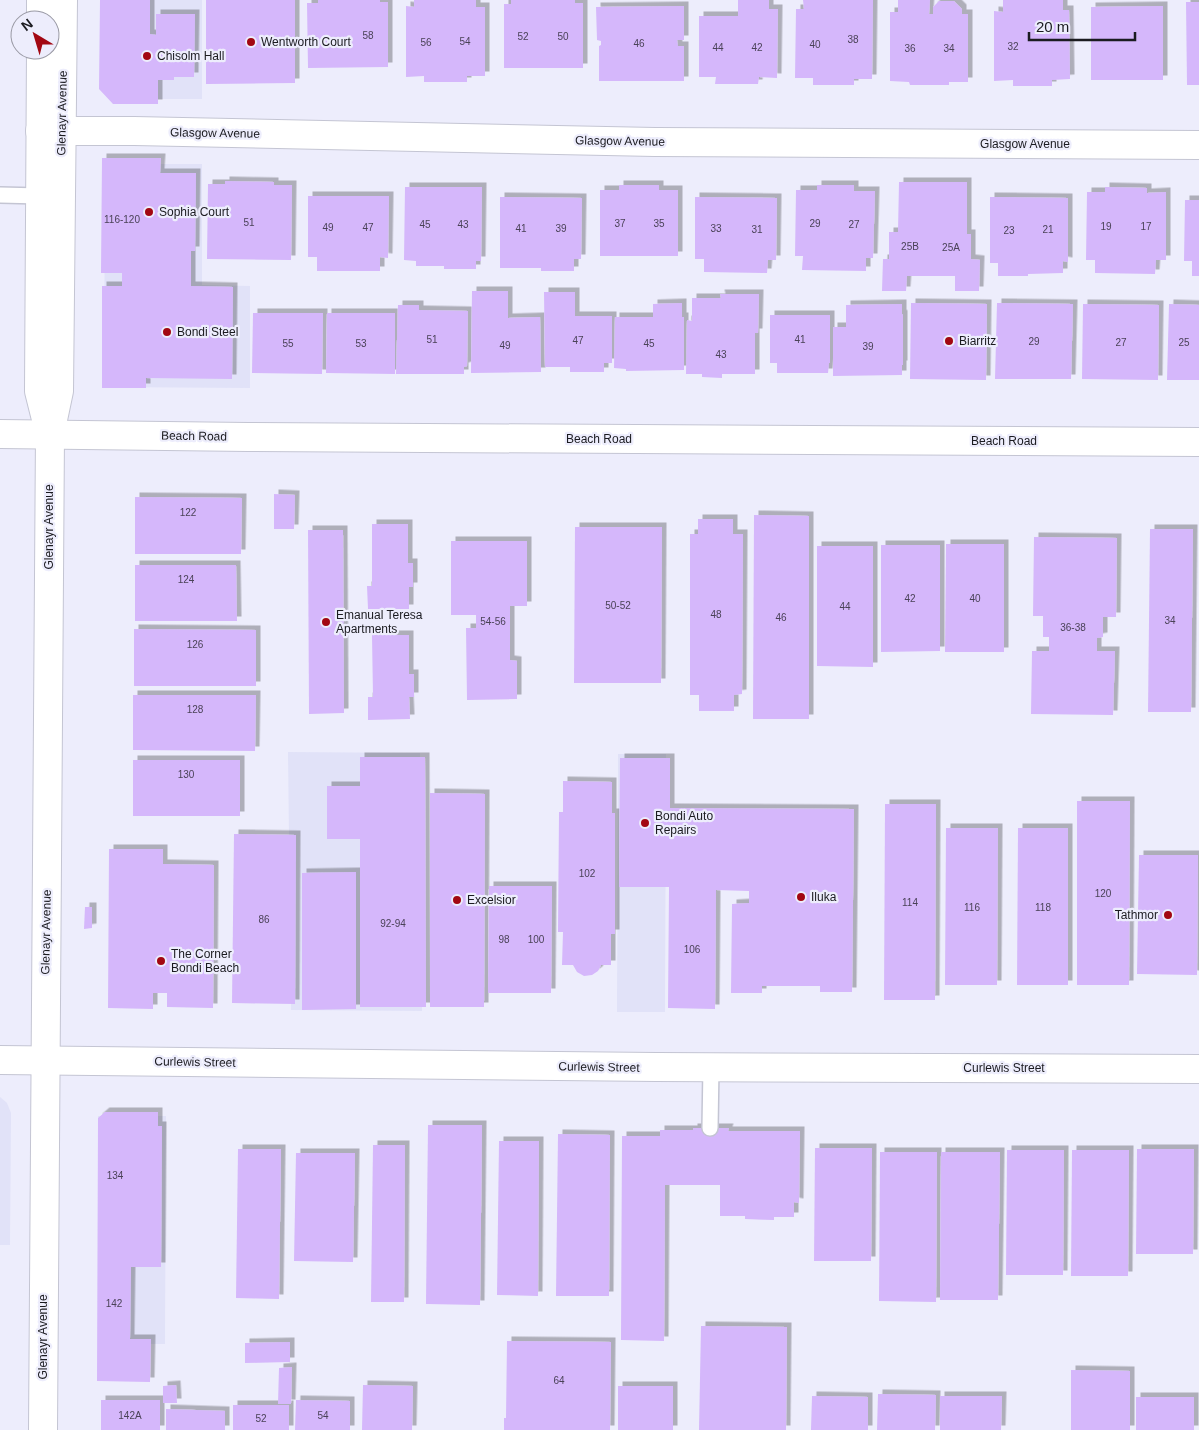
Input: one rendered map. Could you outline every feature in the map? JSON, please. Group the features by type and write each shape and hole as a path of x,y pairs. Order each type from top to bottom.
{"street":[{"name":"Glenayr Avenue","path":"50,434 39,391 40,196 51,131 63,0"},
{"name":"Glenayr Avenue","path":"42,60 51,131 59,391 50,434 43,1430"},
{"name":"Glasgow Avenue","path":"51,131 665,142 1199,145"},
{"name":"Beach Road","path":"0,434 1199,442"},
{"name":"Curlewis Street","path":"0,1060 711,1067 1199,1069"}],"lane":[{"path":"0,195 40,196"},
{"path":"710,1128 711,1067"}],"shaded area":[{"name":"Chisolm Hall","path":"106,0 202,0 202,99 116,99"},
{"path":"114,164 202,164 202,285 250,286 250,388 104,387 105,173"},
{"path":"288,752 420,753 422,1011 291,1010"},
{"path":"618,754 666,754 665,1012 617,1012"},
{"path":"0,1097 7,1103 11,1113 10,1245 0,1245"},
{"path":"98,1116 166,1116 165,1344 99,1344"}],"building":[{"name":"Chisolm Hall","path":"100,0 150,0 150,34 156,35 156,14 195,14 194,77 174,77 174,80 158,80 158,104 113,104 99,89"},
{"name":"Wentworth Court","path":"206,0 295,0 295,83 206,84"},
{"path":"318,0 380,0 380,2 388,2 388,67 308,68 307,3 318,3"},
{"path":"414,0 476,0 476,7 485,7 485,76 467,76 467,82 424,82 424,76 406,77 406,6 414,7"},
{"path":"511,0 575,0 575,3 583,3 583,68 504,68 504,4 511,4"},
{"path":"738,0 769,0 769,9 778,9 777,78 759,77 758,84 715,84 716,77 699,77 699,16 738,16"},
{"path":"803,0 873,0 872,79 854,79 854,85 813,85 813,78 795,78 796,9 804,9"},
{"path":"898,0 930,0 929,14 933,14 933,7 939,1 954,1 962,9 962,14 968,14 968,82 949,82 949,85 910,85 909,82 890,81 890,12 898,12"},
{"path":"1003,0 1063,0 1063,10 1069,10 1070,79 1052,80 1052,86 1013,86 1013,80 994,81 994,11 1003,12"},
{"path":"1186,2 1199,2 1199,85 1187,85"},
{"path":"684,6 684,40 677,40 678,46 684,46 684,81 599,81 599,46 601,41 597,40 596,7"},
{"path":"1163,6 1163,80 1091,80 1091,7"},
{"path":"102,158 161,158 160,173 196,173 195,251 191,251 191,286 233,287 232,379 146,378 146,388 102,388 102,286 122,286 122,273 101,273"},
{"path":"225,181 274,182 274,185 292,185 291,260 207,259 208,184 225,184"},
{"path":"899,182 967,182 967,234 971,234 971,259 980,260 979,291 955,291 955,276 907,276 906,291 882,291 883,259 889,259 889,232 898,232"},
{"path":"619,185 659,185 659,190 678,190 678,256 600,256 600,190 619,190"},
{"path":"817,185 854,185 854,191 875,191 873,258 866,258 866,271 802,270 803,256 795,256 796,190 817,190"},
{"path":"405,187 482,187 481,261 476,261 476,269 444,269 444,266 416,266 416,261 404,260"},
{"path":"1105,187 1147,188 1147,193 1166,192 1166,260 1156,260 1155,274 1095,273 1095,260 1086,260 1087,192 1105,192"},
{"path":"308,196 389,196 388,258 380,257 380,271 317,271 317,257 308,257"},
{"path":"500,197 582,198 581,259 574,259 574,271 541,271 541,268 500,268"},
{"path":"695,197 777,198 776,260 768,260 767,273 704,272 704,259 695,259"},
{"path":"990,197 1068,198 1068,262 1063,261 1063,273 998,276 998,263 990,263"},
{"path":"1185,200 1199,200 1199,276 1192,276 1192,261 1184,261"},
{"path":"472,291 508,291 508,318 540,317 541,372 471,373"},
{"path":"544,292 575,292 575,316 612,316 612,363 604,363 604,372 570,372 570,367 545,367"},
{"path":"720,294 759,294 758,333 755,333 755,374 722,374 722,378 702,377 702,374 686,374 687,320 692,321 692,298 721,298"},
{"path":"682,303 682,317 684,317 684,370 626,371 626,369 614,368 615,317 653,317 653,304"},
{"name":"Biarritz","path":"911,303 987,304 986,380 910,379"},
{"path":"997,303 1073,304 1071,379 995,379"},
{"path":"902,304 902,375 833,376 833,327 846,327 846,305"},
{"path":"1083,304 1159,305 1158,380 1082,379"},
{"path":"1169,304 1199,305 1199,380 1167,380"},
{"path":"398,305 419,305 419,310 468,311 467,366 464,367 464,374 396,374"},
{"path":"253,313 323,313 322,374 252,373"},
{"path":"327,313 395,313 395,374 326,373"},
{"path":"770,315 830,315 830,363 828,373 777,373 777,363 770,363"},
{"path":"274,494 295,495 294,529 274,529"},
{"path":"135,497 242,498 241,554 135,554"},
{"path":"754,515 809,516 809,719 753,719"},
{"path":"698,519 733,519 733,534 743,534 742,694 734,695 734,711 699,711 699,695 690,695 690,534 698,534"},
{"path":"372,524 408,524 408,563 413,563 413,587 409,587 409,609 368,609 367,586 372,586"},
{"path":"575,527 662,527 661,683 574,683"},
{"path":"1150,529 1193,529 1191,712 1148,712"},
{"name":"Emanual Teresa Apartments","path":"308,530 343,530 344,713 309,714"},
{"path":"1034,537 1117,538 1116,617 1103,617 1103,637 1097,638 1097,651 1115,651 1113,715 1031,714 1032,651 1049,651 1049,637 1043,637 1043,616 1033,616"},
{"path":"451,541 527,541 527,606 510,606 510,660 517,661 517,699 467,700 466,628 476,628 476,615 451,615"},
{"path":"946,544 1004,544 1004,652 945,652"},
{"path":"881,545 940,545 940,651 881,652"},
{"path":"817,546 873,546 873,667 817,666"},
{"path":"135,565 236,565 237,621 135,621"},
{"path":"134,629 256,630 256,686 134,686"},
{"path":"372,635 409,635 409,674 414,674 414,697 409,697 410,719 368,720 368,697 373,697"},
{"path":"133,695 256,695 255,751 133,750"},
{"path":"360,757 425,757 426,1007 360,1007 360,839 327,839 327,786 360,786"},
{"path":"620,758 670,758 670,808 854,809 852,992 820,992 820,986 762,986 762,993 731,993 732,904 749,903 749,891 716,890 715,1009 668,1008 669,887 619,887"},
{"path":"133,760 240,760 240,816 133,816"},
{"path":"563,781 612,782 612,813 615,813 615,934 611,934 611,965 601,965 598,971 592,975 584,976 577,972 573,965 562,965 563,932 558,932 559,812 563,812"},
{"name":"Excelsior","path":"430,793 485,794 484,1007 430,1007"},
{"path":"1077,801 1130,801 1129,985 1077,985"},
{"path":"885,804 936,804 935,1000 884,1000"},
{"path":"946,828 998,828 997,985 945,985"},
{"path":"1018,828 1068,828 1068,985 1017,985"},
{"path":"234,834 296,835 295,1004 232,1003"},
{"name":"The Corner Bondi Beach","path":"109,849 163,849 163,864 214,865 213,1008 167,1007 167,993 153,993 153,1009 108,1008"},
{"name":"Tathmor","path":"1139,855 1198,855 1197,975 1137,974"},
{"path":"356,872 356,1009 302,1010 302,873"},
{"path":"489,886 552,886 551,993 488,993"},
{"path":"85,907 92,907 92,928 84,929"},
{"path":"105,1112 158,1112 158,1126 162,1126 161,1267 131,1267 130,1339 151,1339 150,1382 97,1381 98,1118"},
{"path":"428,1125 482,1125 480,1305 426,1304"},
{"path":"693,1128 729,1128 728,1131 800,1131 799,1203 794,1202 794,1217 774,1217 774,1220 745,1219 745,1216 720,1216 720,1185 665,1185 664,1341 621,1340 622,1136 660,1136 660,1130 693,1130"},
{"path":"558,1134 610,1135 609,1296 556,1296"},
{"path":"499,1141 539,1141 538,1296 497,1295"},
{"path":"373,1145 405,1145 404,1302 371,1302"},
{"path":"815,1148 872,1148 871,1261 814,1261"},
{"path":"238,1149 281,1149 279,1299 236,1298"},
{"path":"1137,1149 1194,1149 1193,1254 1136,1254"},
{"path":"1007,1150 1064,1150 1063,1275 1006,1275"},
{"path":"1072,1150 1129,1150 1128,1276 1071,1276"},
{"path":"880,1152 937,1152 936,1302 879,1301"},
{"path":"941,1152 1000,1152 998,1300 940,1300"},
{"path":"296,1153 355,1153 353,1262 294,1261"},
{"path":"701,1326 787,1327 786,1430 699,1430"},
{"path":"507,1341 611,1342 610,1430 504,1430 504,1418 506,1418"},
{"path":"290,1342 290,1362 245,1363 245,1343"},
{"path":"292,1367 291,1404 278,1404 279,1368"},
{"path":"1071,1370 1130,1371 1130,1430 1071,1430"},
{"path":"176,1385 177,1403 163,1403 163,1386"},
{"path":"363,1385 413,1386 412,1430 362,1430"},
{"path":"618,1386 673,1386 673,1430 618,1430"},
{"path":"878,1394 936,1395 935,1430 877,1430"},
{"path":"812,1396 868,1397 868,1430 811,1430"},
{"path":"940,1396 1002,1396 1001,1430 940,1430"},
{"path":"1136,1397 1194,1397 1194,1430 1136,1430"},
{"path":"101,1400 160,1400 160,1430 101,1430"},
{"path":"296,1400 350,1401 350,1430 295,1430"},
{"path":"233,1405 289,1405 289,1430 233,1430"},
{"path":"166,1409 225,1411 225,1430 166,1430"}],"place":[{"name":"Wentworth Court","path":"251,42"},
{"name":"Chisolm Hall","path":"147,56"},
{"name":"Sophia Court","path":"149,212"},
{"name":"Bondi Steel","path":"167,332"},
{"name":"Biarritz","path":"949,341"},
{"name":"Emanual Teresa Apartments","path":"326,622"},
{"name":"Bondi Auto Repairs","path":"645,823"},
{"name":"Iluka","path":"801,897"},
{"name":"Excelsior","path":"457,900"},
{"name":"Tathmor","path":"1168,915"},
{"name":"The Corner Bondi Beach","path":"161,961"}]}
